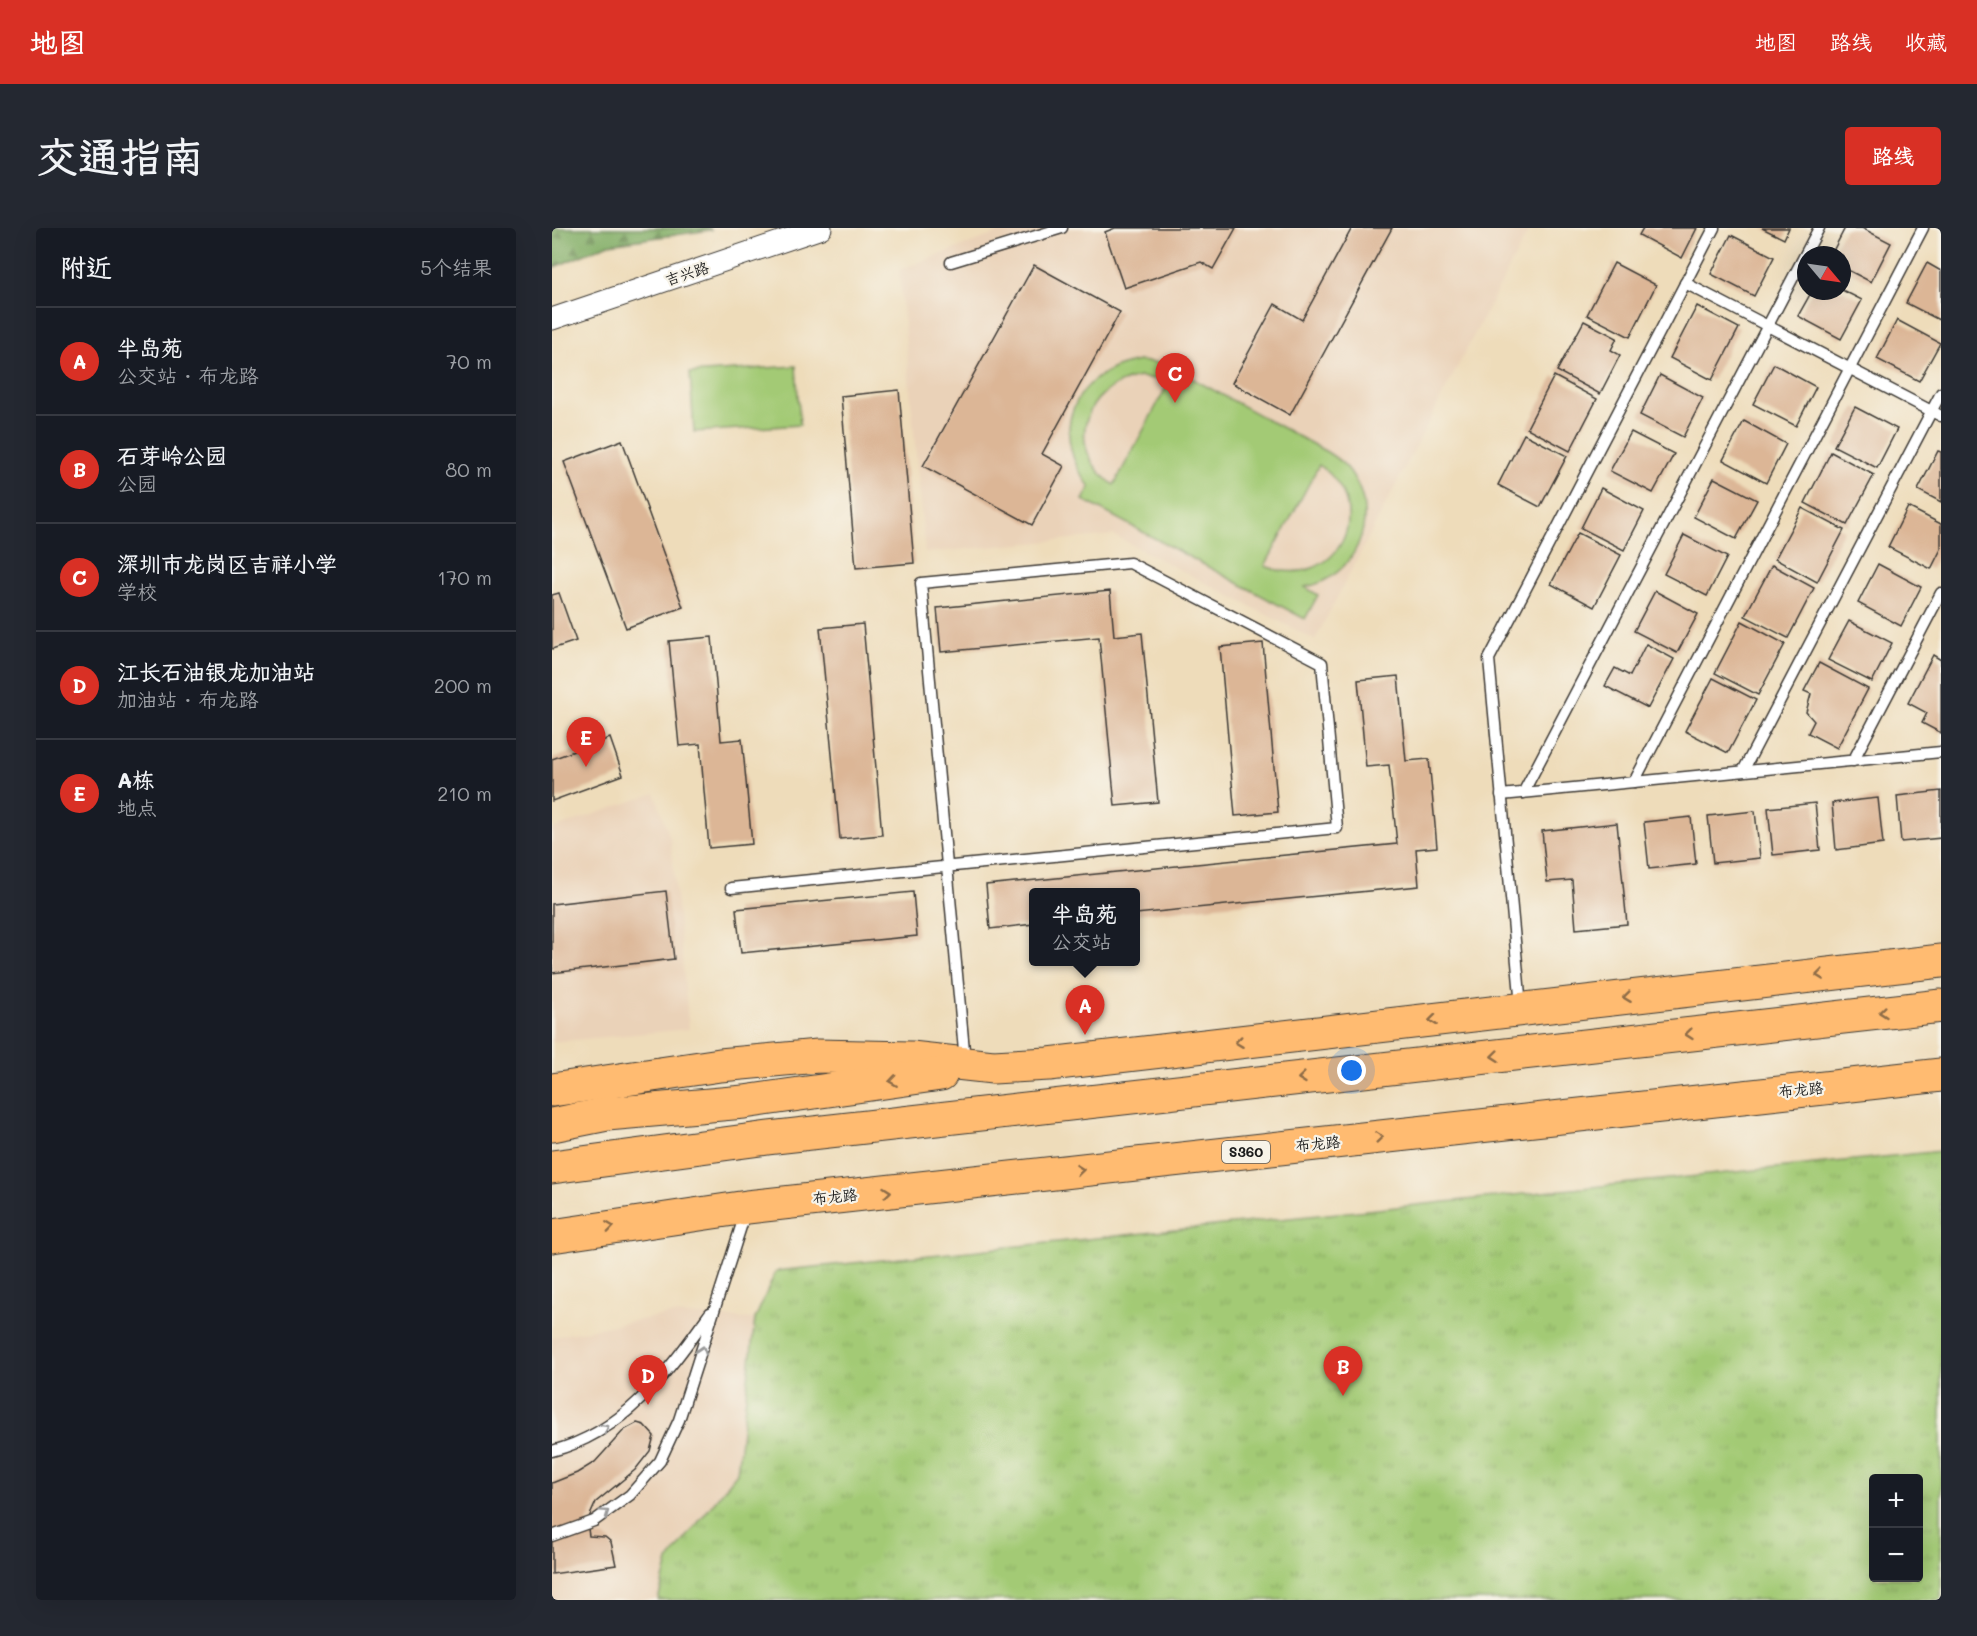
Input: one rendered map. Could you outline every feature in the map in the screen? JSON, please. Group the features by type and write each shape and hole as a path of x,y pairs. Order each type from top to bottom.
{"main road":[{"path":"552,1125 607,1114 744,1102 979,1066 1048,1064 1941,961"},
{"path":"552,1167 768,1138 1941,1006"},
{"path":"552,1090 720,1065 818,1056 911,1058 979,1066"},
{"name":"布龙路","path":"552,1236 747,1207 1941,1075"},
{"path":"552,1142 607,1114 768,1138"}],"street":[{"name":"吉兴路","path":"552,319 821,228"}],"lane":[{"path":"951,262 1062,228"},
{"path":"1521,1010 1489,659 1714,228"},
{"path":"1523,793 1819,228"},
{"path":"1634,782 1923,228"},
{"path":"1685,283 1936,414"},
{"path":"1743,771 1936,414 1941,393"},
{"path":"731,888 948,866 1338,828 1322,663 1130,562 921,583 948,866 979,1066"},
{"path":"1853,761 1941,592"},
{"path":"1501,795 1941,752"},
{"path":"552,1536 594,1521 630,1495 660,1461 679,1420 747,1207"},
{"path":"552,1451 568,1447 610,1426 646,1396 716,1305"}],"shaded area":[{"path":"1011,228 1530,228 1315,640 1113,535 925,553 899,270"},
{"path":"655,793 671,841 689,1029 552,1042 552,829"},
{"path":"670,1314 755,1319 737,1473 668,1561 658,1600 552,1600 552,1337"}],"green space":[{"path":"552,228 710,228 711,230 609,244 552,268"},
{"path":"1139,361 1158,363 1175,369 1327,452 1349,470 1361,494 1364,512 1363,529 1358,545 1349,560 1337,572 1322,582 1305,587 1318,595 1305,619 1083,500 1090,487 1077,467 1070,446 1069,426 1074,408 1083,391 1097,378 1116,367","holes":["1140,377 1168,384 1114,485 1098,471 1089,455 1085,438 1086,422 1093,406 1104,393 1120,383","1319,465 1337,483 1347,503 1348,524 1342,542 1329,558 1312,568 1290,572 1265,566"]},
{"path":"796,366 800,425 694,432 690,373"},
{"path":"1941,1151 1941,1600 658,1600 668,1561 737,1473 755,1319 776,1271"}],"building":[{"path":"1115,228 1236,228 1213,269 1201,262 1124,288 1105,232"},
{"path":"1352,228 1392,228 1290,415 1232,383 1275,304 1302,320"},
{"path":"1643,228 1697,228 1682,258 1639,235"},
{"path":"1762,228 1789,228 1784,239"},
{"path":"1845,228 1862,228 1891,243 1871,282 1851,272 1851,246 1836,246"},
{"path":"1731,235 1774,257 1754,296 1711,274"},
{"path":"1614,263 1656,285 1630,337 1587,315"},
{"path":"1927,263 1941,271 1941,321 1906,303"},
{"path":"1034,265 1120,312 1042,454 1064,466 1032,525 923,466"},
{"path":"1851,294 1862,300 1841,339 1798,316 1807,300 1851,300"},
{"path":"1697,306 1739,328 1712,380 1670,358"},
{"path":"1897,320 1940,343 1919,381 1877,359"},
{"path":"1584,321 1617,338 1611,350 1620,355 1600,394 1557,371"},
{"path":"1774,364 1816,387 1796,426 1753,404"},
{"path":"1660,375 1703,398 1683,437 1640,415"},
{"path":"1554,376 1597,399 1570,451 1527,428"},
{"path":"899,390 914,563 856,568 841,396"},
{"path":"1855,407 1897,429 1877,468 1834,446"},
{"path":"1744,421 1786,444 1766,483 1723,460"},
{"path":"1631,432 1674,454 1653,493 1610,471"},
{"path":"1524,434 1567,456 1540,507 1498,485"},
{"path":"622,440 683,607 626,628 564,462"},
{"path":"1938,451 1941,452 1941,502 1918,490"},
{"path":"1831,452 1874,475 1847,525 1805,503"},
{"path":"1714,478 1757,500 1736,539 1694,517"},
{"path":"1601,488 1644,511 1624,550 1581,528"},
{"path":"1908,507 1941,524 1941,549 1931,569 1888,547"},
{"path":"1802,508 1844,530 1817,582 1775,559"},
{"path":"1578,533 1621,555 1594,607 1551,584"},
{"path":"1684,535 1727,557 1707,596 1664,574"},
{"path":"1878,564 1921,587 1901,626 1858,603"},
{"path":"1772,565 1814,588 1788,638 1745,616"},
{"path":"1110,591 1114,636 1142,633 1158,802 1115,806 1099,637 941,652 937,608"},
{"path":"1655,591 1698,614 1677,653 1634,631"},
{"path":"559,593 576,641 552,649 552,595"},
{"path":"1742,621 1785,644 1758,695 1715,673"},
{"path":"1849,621 1892,643 1872,682 1828,660"},
{"path":"863,624 882,835 840,839 820,628"},
{"path":"712,637 721,741 742,739 752,844 709,848 700,744 679,746 669,641"},
{"path":"1263,643 1278,812 1235,816 1220,647"},
{"path":"1646,644 1674,659 1648,708 1605,686 1615,668 1630,676"},
{"path":"1933,655 1941,660 1941,733 1922,723 1927,713 1908,703"},
{"path":"1819,663 1868,689 1837,748 1808,733 1814,721 1806,712 1811,694 1804,691"},
{"path":"1398,676 1406,761 1429,759 1437,847 1416,849 1419,886 1140,914 1140,888 1029,888 1029,925 990,929 986,885 1397,844 1389,765 1366,767 1358,680"},
{"path":"1713,678 1756,700 1728,753 1685,731"},
{"path":"610,738 623,775 552,801 552,759"},
{"path":"1941,791 1941,838 1901,842 1897,796"},
{"path":"1878,798 1883,844 1836,850 1832,803"},
{"path":"1815,803 1820,850 1773,855 1768,808"},
{"path":"1755,811 1760,858 1713,863 1708,816"},
{"path":"1691,817 1696,864 1649,869 1644,822"},
{"path":"1617,823 1627,924 1576,929 1572,880 1547,882 1542,831"},
{"path":"666,891 674,959 552,973 552,904"},
{"path":"913,892 917,936 741,953 736,909"},
{"path":"637,1423 644,1425 654,1436 650,1451 635,1470 596,1502 587,1522 589,1536 605,1537 611,1542 616,1565 552,1574 552,1483 577,1473 595,1462 624,1430"}],"place":[{"name":"深圳市龙岗区吉祥小学","path":"1175,403"},
{"name":"A栋","path":"586,767"},
{"name":"半岛苑","path":"1085,1035"},
{"name":"石芽岭公园","path":"1343,1396"},
{"name":"江长石油银龙加油站","path":"648,1405"}]}
